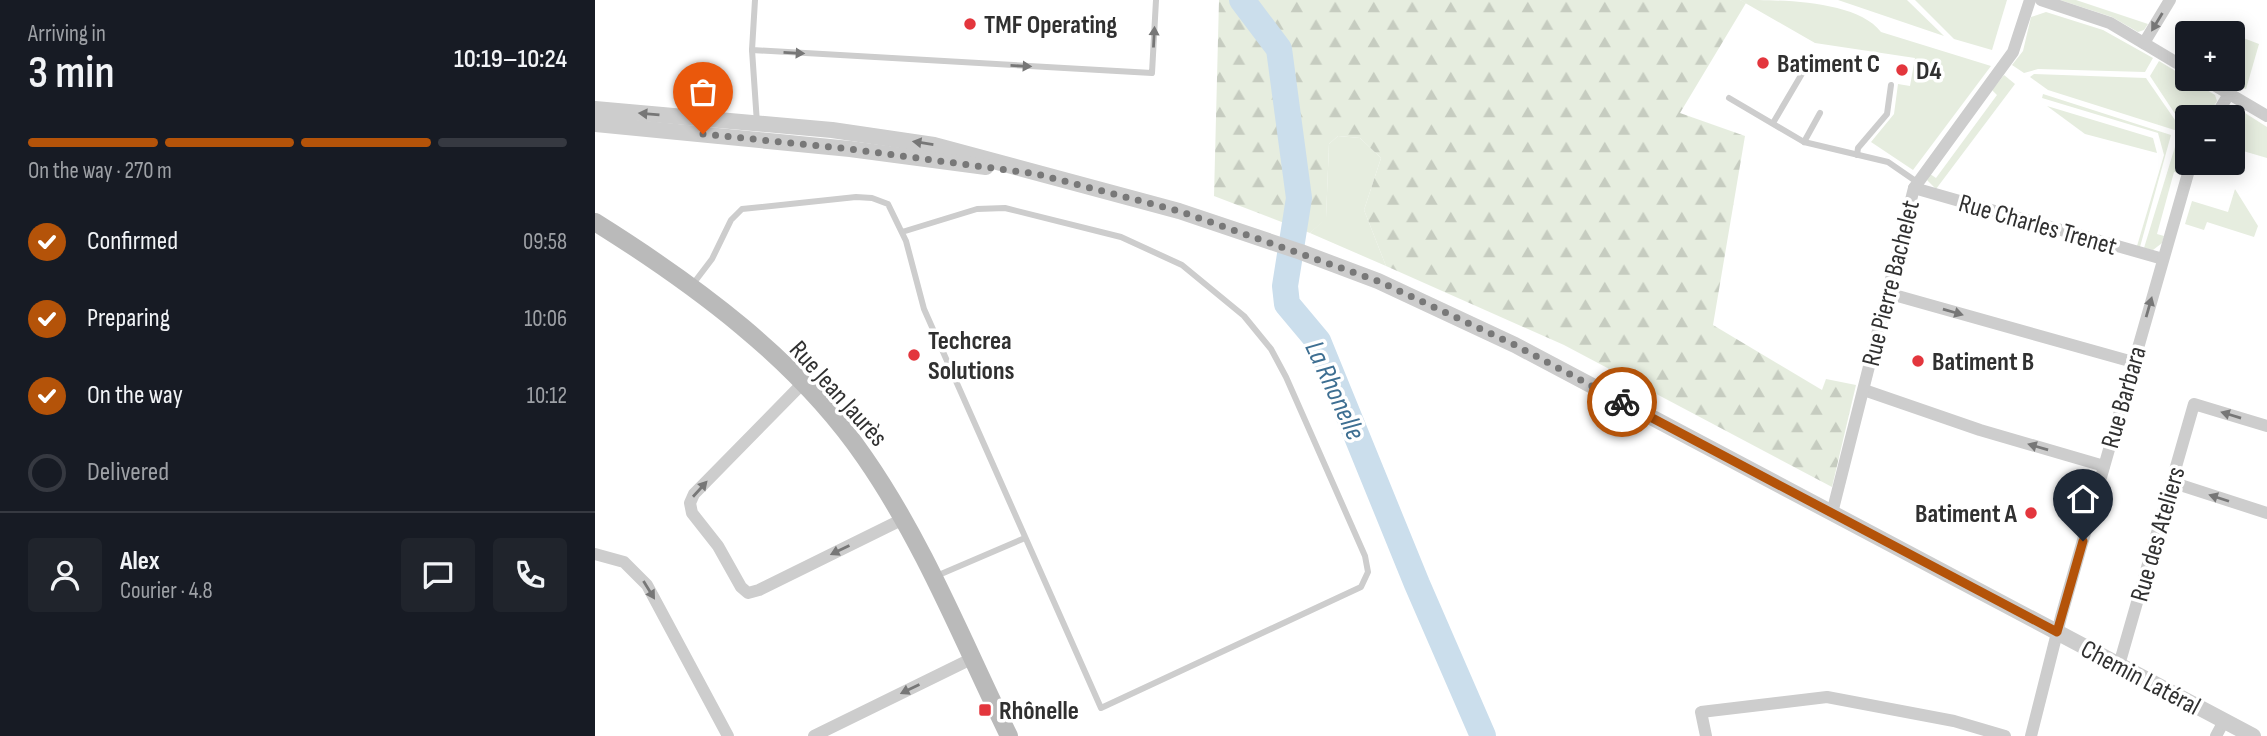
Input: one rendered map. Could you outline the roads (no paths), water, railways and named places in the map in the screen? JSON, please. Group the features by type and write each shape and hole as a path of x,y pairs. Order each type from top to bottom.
{"main road":[{"name":"Rue Jean Jaurès","path":"595,222 691,286 802,384 858,448 932,578 1009,736"}],"street":[{"name":"Rue Pierre Bachelet","path":"1832,513 1916,185 2013,52 2030,0"},
{"path":"2041,0 2102,20 2175,62"},
{"path":"2144,43 2170,0"},
{"path":"2224,91 2267,117"},
{"path":"2222,105 2229,94"},
{"name":"Chemin Latéral","path":"595,109 1037,174 1153,204 1261,237 1378,281 1507,341 2253,736"},
{"name":"Chemin Latéral","path":"595,124 757,131"},
{"name":"Rue Barbara","path":"2031,736 2057,632 2188,175"},
{"name":"Rue Charles Trenet","path":"1916,185 2163,259"},
{"path":"1887,293 2133,362"},
{"path":"802,384 694,494 690,503 692,513 723,554 741,587 748,593 759,590 901,520"},
{"path":"1864,390 1980,430 2104,466"},
{"name":"Rue des Ateliers","path":"2119,665 2194,404 2267,426"},
{"path":"2171,482 2267,513"},
{"path":"595,554 624,562 647,585 728,736"},
{"path":"814,736 971,659"},
{"path":"1706,736 1701,712 1827,697 1954,721 2005,736"},
{"path":"2215,736 2224,721"}],"lane":[{"path":"755,0 752,50 757,131"},
{"path":"752,50 1152,73 1156,0"},
{"path":"1773,124 1803,72"},
{"path":"1857,155 1858,148 1887,114 1891,85"},
{"path":"1728,98 1804,142 1888,162 1916,185"},
{"path":"1804,142 1820,113"},
{"path":"691,286 715,254 734,215 749,207 871,198 888,204 902,232 924,309 1101,708 1352,594 1365,583 1368,572 1365,556 1277,359 1251,324 1191,272 1132,240 1005,208 977,209 902,232"},
{"path":"932,578 1025,538"}],"waterway":[{"name":"La Rhonelle","path":"1242,0 1279,49 1299,198 1285,286 1287,304 1318,341 1417,584 1483,736"}],"place":[{"name":"TMF Operating","path":"970,24"},
{"name":"Batiment C","path":"1763,63"},
{"name":"D4","path":"1902,70"},
{"name":"Techcrea Solutions","path":"914,355"},
{"name":"Batiment B","path":"1918,361"},
{"name":"Batiment A","path":"2031,513"},
{"name":"Rhônelle","path":"985,710"}]}
